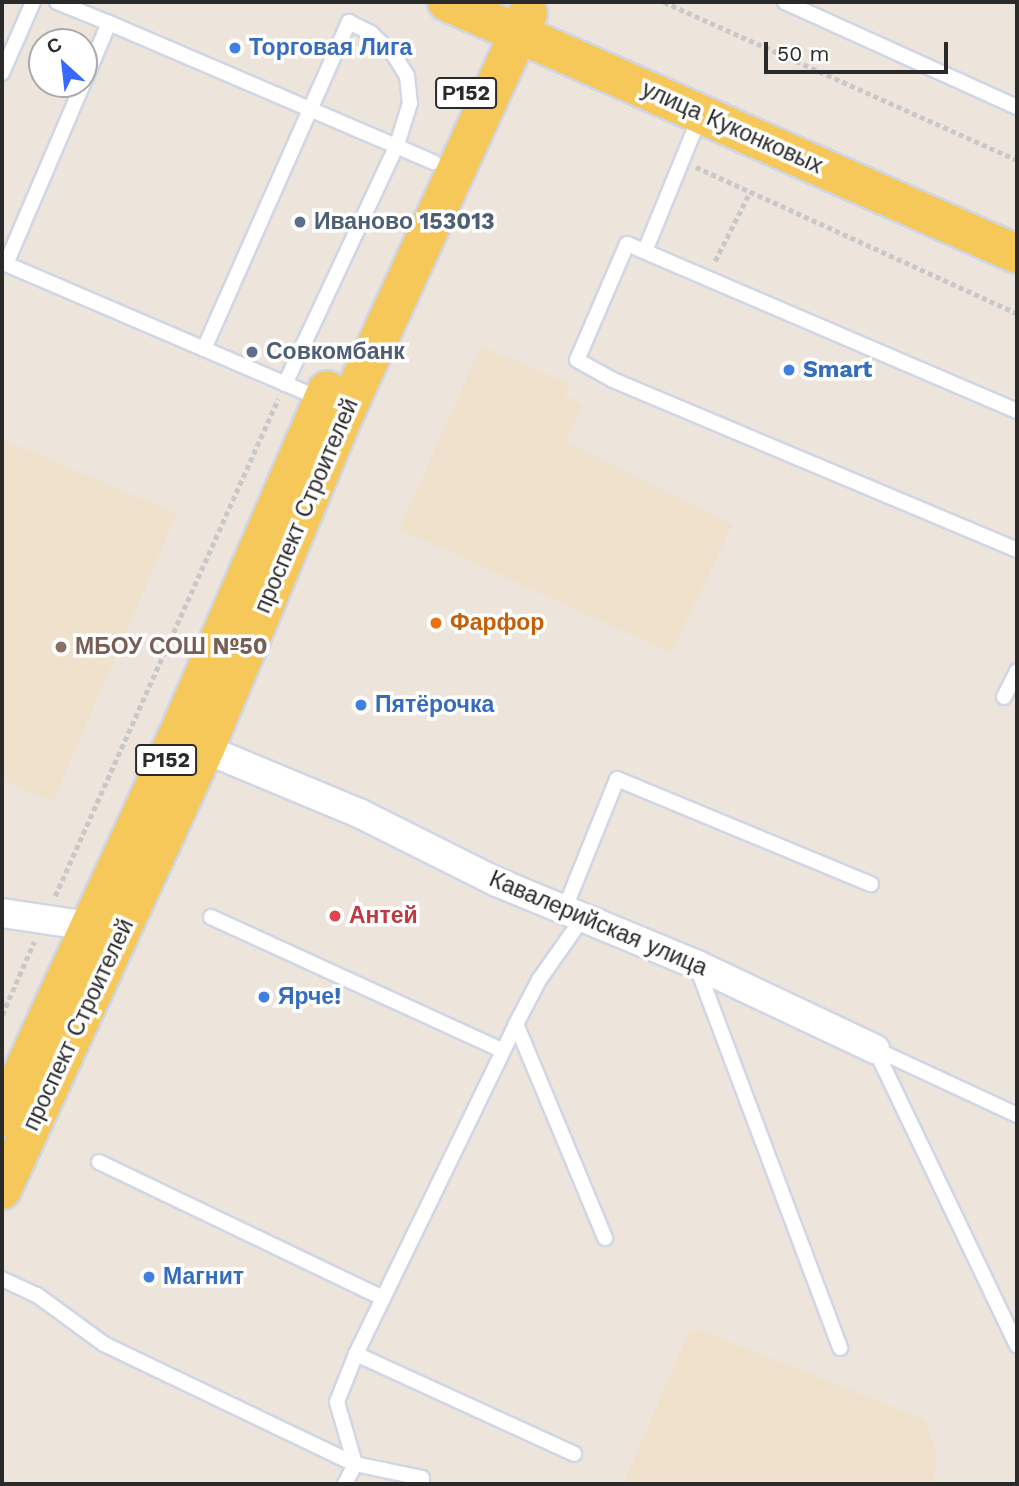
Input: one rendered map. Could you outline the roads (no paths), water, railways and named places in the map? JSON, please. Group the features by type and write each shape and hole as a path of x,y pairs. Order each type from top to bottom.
{"main road":[{"name":"улица Куконковых","path":"447,2 510,15 1017,228"},
{"name":"улица Куконковых","path":"510,15 701,114 1017,254"},
{"name":"проспект Строителей","path":"190,744 322,400 434,162 510,15"},
{"name":"проспект Строителей","path":"2,1190 104,933 346,411 510,15"},
{"name":"проспект Строителей","path":"2,1117 104,933"}],"street":[{"name":"Кавалерийская улица","path":"190,744 359,813 497,882 697,965 875,1049"},
{"path":"2,913 44,919 104,933"}],"lane":[{"path":"2,73 33,2"},
{"path":"57,2 434,162"},
{"path":"785,2 1017,107"},
{"path":"204,349 313,109 349,22 371,33 407,76 410,103 397,145 285,384"},
{"path":"98,49 109,23"},
{"path":"78,98 6,264 322,400"},
{"path":"645,251 701,114"},
{"path":"1017,411 627,244 578,360 613,380 1017,550"},
{"path":"1004,697 1017,671"},
{"path":"345,1484 355,1464 337,1402 356,1354 502,1050 574,912 617,779 871,884"},
{"path":"211,917 502,1050"},
{"path":"697,965 840,1348"},
{"path":"516,1024 605,1238"},
{"path":"875,1049 1017,1346"},
{"name":"Кавалерийская улица","path":"875,1049 1017,1115"},
{"path":"99,1162 383,1298"},
{"path":"2,1279 37,1295 104,1344 355,1464 422,1478 422,1484"},
{"path":"356,1354 574,1454"}],"place":[{"name":"Торговая Лига","path":"235,48"},
{"name":"Иваново 153013","path":"300,222"},
{"name":"Совкомбанк","path":"252,352"},
{"name":"Smart","path":"789,370"},
{"name":"Фарфор","path":"436,623"},
{"name":"МБОУ СОШ №50","path":"61,647"},
{"name":"Пятёрочка","path":"361,705"},
{"name":"Антей","path":"335,916"},
{"name":"Ярче!","path":"264,997"},
{"name":"Магнит","path":"149,1277"}]}
